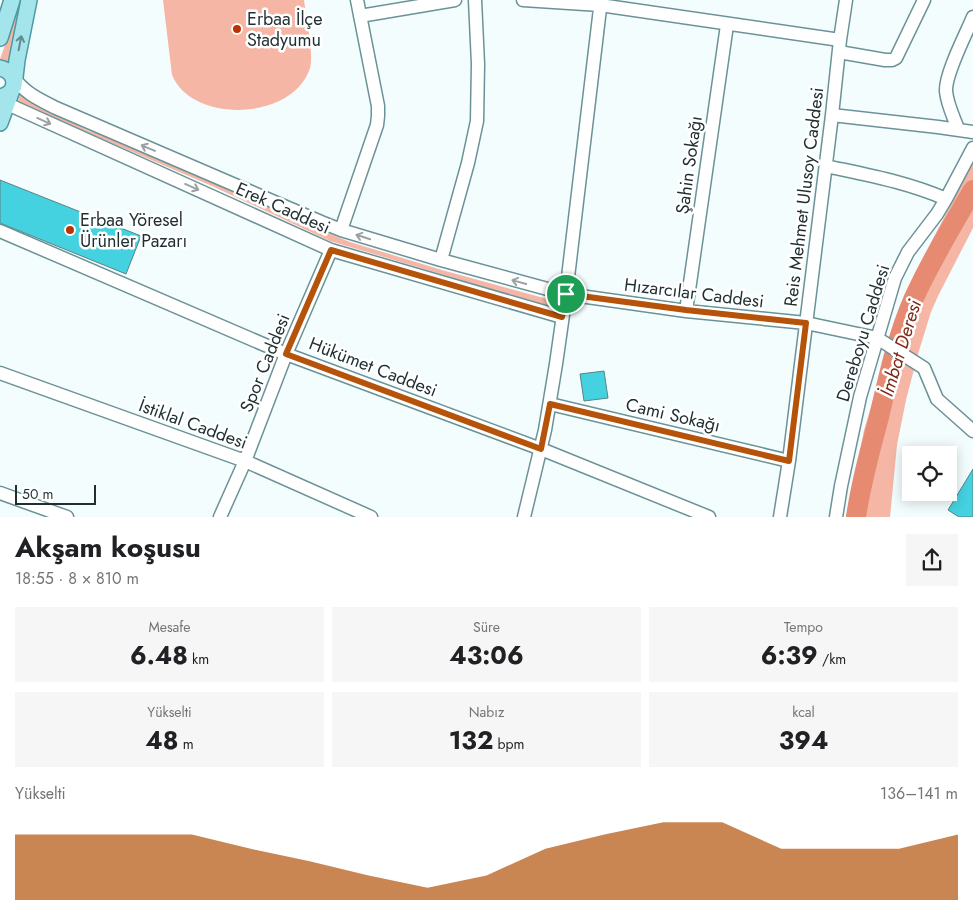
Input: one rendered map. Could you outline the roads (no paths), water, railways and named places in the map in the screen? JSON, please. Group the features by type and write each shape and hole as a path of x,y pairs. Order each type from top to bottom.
{"main road":[{"path":"0,38 12,0"},
{"path":"0,123 6,84 28,0"}],"street":[{"path":"341,230 377,125 378,116 378,106 357,0"},
{"path":"360,16 455,0"},
{"path":"441,260 468,163 477,121 478,64 474,0"},
{"path":"523,0 600,3 840,46 885,60 896,58 924,0"},
{"name":"Reis Mehmet Ulusoy Caddesi","path":"780,517 789,461 846,0"},
{"path":"524,517 550,404 566,294 600,3"},
{"path":"958,130 946,92 947,82 973,17"},
{"name":"Şahin Sokağı","path":"686,310 727,25"},
{"name":"Erek Caddesi","path":"6,84 21,87 31,95 56,108 341,230 566,294"},
{"name":"Erek Caddesi","path":"6,84 331,250 562,317"},
{"path":"832,115 973,132"},
{"name":"Dereboyu Caddesi","path":"836,517 860,397 895,278 914,242 946,199 973,148"},
{"path":"826,166 903,183 946,199"},
{"name":"Hükümet Caddesi","path":"0,231 286,354 541,449 709,517"},
{"name":"Spor Caddesi","path":"220,517 245,461 286,354 331,250"},
{"name":"Hızarcılar Caddesi","path":"566,294 806,323 877,338"},
{"path":"877,338 924,368 937,399 973,431"},
{"name":"İstiklal Caddesi","path":"0,373 245,461 371,517"},
{"name":"Cami Sokağı","path":"550,404 789,461"},
{"path":"0,493 67,517"}],"waterway":[{"name":"İmbat Deresi","path":"856,517 863,479 889,373 907,314 934,258 973,190"}],"place":[{"name":"Erbaa İlçe Stadyumu","path":"237,29"},
{"name":"Erbaa Yöresel Ürünler Pazarı","path":"70,230"}]}
